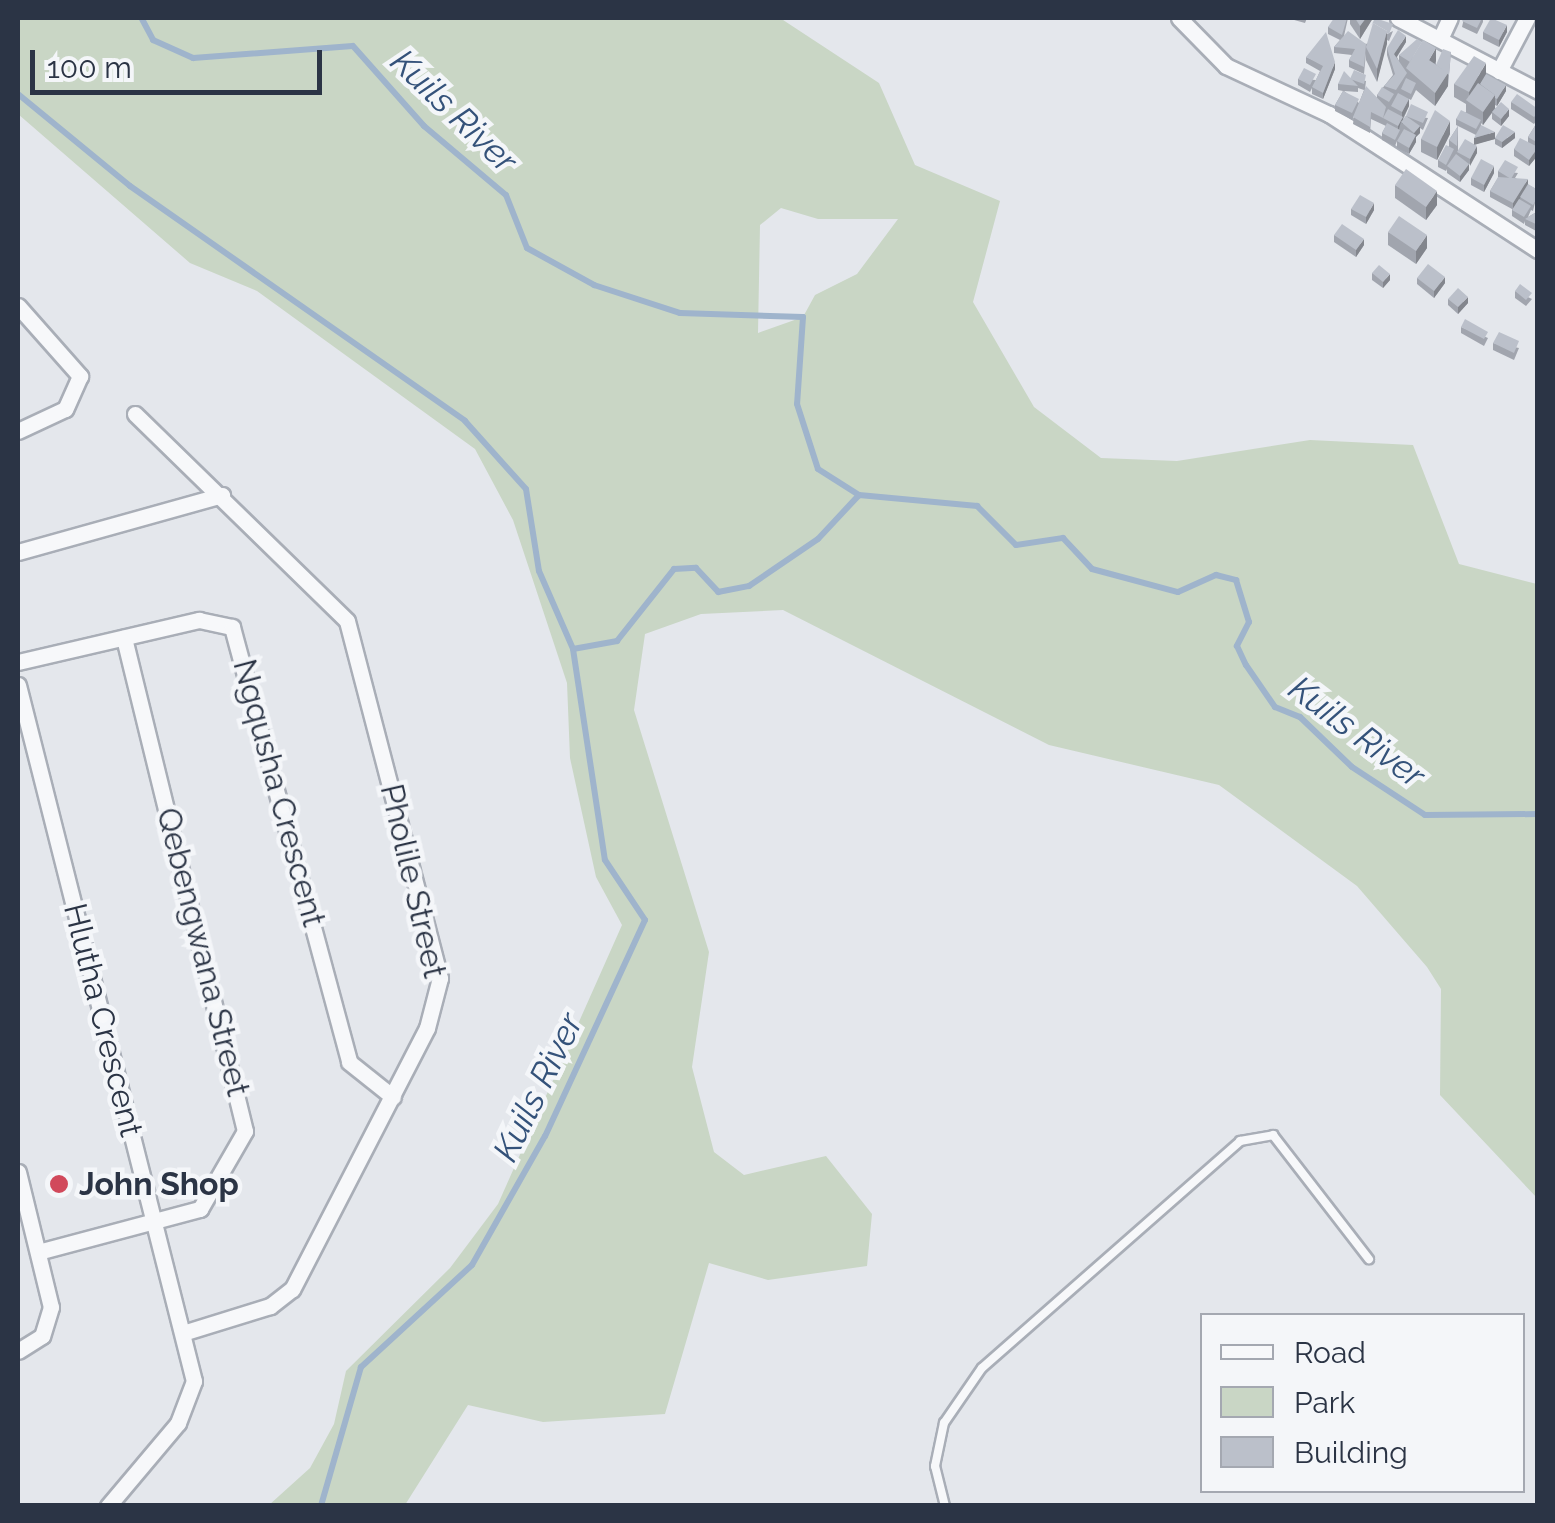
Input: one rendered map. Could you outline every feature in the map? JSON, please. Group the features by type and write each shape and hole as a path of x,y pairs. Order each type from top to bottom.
{"street":[{"path":"1179,18 1226,66 1329,114 1538,250"},
{"path":"1398,18 1538,91"},
{"path":"1440,40 1450,18"},
{"path":"1500,70 1527,18"},
{"path":"18,306 80,376 65,409 18,431"},
{"name":"Pholile Street","path":"135,414 222,494 350,628 440,978 436,1006 392,1097 285,1296 182,1333"},
{"path":"18,552 222,494"},
{"name":"Ngqusha Crescent","path":"18,662 213,619 237,635 349,1062 392,1097"},
{"name":"Qebengwana Street","path":"38,1252 155,1223 213,1200 245,1123 124,638"},
{"name":"Hlutha Crescent","path":"18,685 182,1333 190,1404 108,1506"},
{"path":"18,1172 50,1320 18,1351"}],"lane":[{"path":"945,1506 935,1466 944,1423 1040,1311 1240,1141 1264,1133 1369,1259"}],"green space":[{"path":"18,18 780,18 879,83 915,165 1000,201 973,302 1034,407 1101,458 1177,461 1310,440 1413,445 1459,564 1537,584 1537,1198 1440,1095 1441,989 1427,967 1357,886 1219,785 1049,745 783,610 701,614 645,634 634,710 709,952 692,1067 714,1152 744,1175 826,1156 872,1214 867,1266 768,1280 709,1263 665,1414 543,1422 468,1405 405,1505 269,1505 310,1468 334,1424 346,1371 450,1268 498,1204 622,925 596,877 570,758 567,683 513,520 475,449 257,291 190,263 18,114","holes":["781,208 818,219 898,219 857,274 815,295 803,317 758,333 760,225"]}],"building":[{"path":"1334,18 1347,18 1342,35 1328,27"},
{"path":"1375,18 1393,24 1389,34 1373,23 1371,26"},
{"path":"1482,18 1477,28 1462,21"},
{"path":"1491,18 1507,25 1499,40 1483,32"},
{"path":"1373,23 1387,31 1377,69 1366,47"},
{"path":"1398,30 1406,36 1394,54 1407,73 1396,90 1384,86 1395,74 1387,48"},
{"path":"1348,31 1366,44 1364,67 1349,60 1355,49 1334,47"},
{"path":"1326,32 1335,62 1323,93 1312,87 1323,66 1306,57"},
{"path":"1417,39 1422,42 1410,62 1399,55"},
{"path":"1423,40 1436,48 1429,60 1448,73 1435,93 1406,68"},
{"path":"1443,49 1451,52 1449,75 1436,65"},
{"path":"1474,56 1486,63 1469,92 1454,84"},
{"path":"1304,68 1316,74 1310,85 1298,79"},
{"path":"1354,70 1366,75 1364,84 1350,79"},
{"path":"1344,71 1358,86 1338,84"},
{"path":"1486,74 1506,85 1497,99 1480,84"},
{"path":"1406,78 1416,83 1411,94 1401,89"},
{"path":"1478,83 1495,95 1483,112 1466,100"},
{"path":"1366,86 1386,107 1383,118 1371,112 1370,127 1353,117"},
{"path":"1382,87 1394,94 1389,102 1377,95"},
{"path":"1343,91 1359,99 1352,113 1335,105"},
{"path":"1398,93 1409,99 1402,112 1391,106"},
{"path":"1517,94 1538,109 1534,117 1511,102"},
{"path":"1501,102 1509,109 1501,119 1492,112"},
{"path":"1411,104 1428,112 1423,123 1406,116"},
{"path":"1388,109 1403,117 1398,126 1383,118"},
{"path":"1435,110 1450,121 1437,147 1421,139"},
{"path":"1461,110 1481,120 1476,129 1456,119"},
{"path":"1406,116 1420,126 1414,133 1401,122"},
{"path":"1538,121 1538,143 1528,137"},
{"path":"1387,123 1400,130 1395,140 1382,133"},
{"path":"1481,125 1495,132 1474,138"},
{"path":"1503,125 1515,132 1502,142 1495,138"},
{"path":"1458,126 1457,146 1449,140"},
{"path":"1404,129 1416,135 1409,148 1397,141"},
{"path":"1520,138 1538,147 1529,160 1514,149"},
{"path":"1465,139 1477,146 1470,159 1457,152"},
{"path":"1446,145 1454,149 1446,165 1438,160"},
{"path":"1456,154 1469,164 1460,176 1447,166"},
{"path":"1481,159 1494,166 1484,185 1471,178"},
{"path":"1505,160 1518,167 1511,179 1498,171"},
{"path":"1406,169 1437,191 1426,207 1395,185"},
{"path":"1498,177 1528,179 1513,203 1490,191"},
{"path":"1528,184 1538,190 1533,205 1520,197"},
{"path":"1360,195 1374,203 1366,217 1351,209"},
{"path":"1519,199 1531,206 1524,217 1512,210"},
{"path":"1538,211 1538,225 1525,219"},
{"path":"1399,216 1427,235 1416,251 1388,232"},
{"path":"1342,224 1364,239 1356,250 1334,235"},
{"path":"1428,264 1445,277 1434,291 1417,278"},
{"path":"1379,265 1390,274 1383,282 1372,273"},
{"path":"1520,284 1532,293 1526,300 1515,291"},
{"path":"1458,288 1468,297 1458,307 1448,299"},
{"path":"1465,319 1488,332 1484,339 1461,327"},
{"path":"1499,332 1519,341 1514,353 1493,343"}],"waterway":[{"name":"Kuils River","path":"142,19 153,40 193,58 353,46 424,126 506,195 527,248 594,285 680,313 803,317 797,404 818,469 859,495 977,506 1016,545 1063,538 1092,569 1178,592 1216,575 1236,580 1249,622 1237,646 1246,665 1275,707 1300,717 1352,767 1425,815 1538,814"},
{"name":"Kuils River","path":"18,94 130,186 465,421 526,489 539,571 573,649 605,860 645,920 545,1136 472,1265 361,1367 321,1506"},
{"name":"Kuils River","path":"573,649 617,641 674,569 696,568 718,592 749,586 818,539 859,495"}],"place":[{"name":"John Shop","path":"59,1184"}]}
